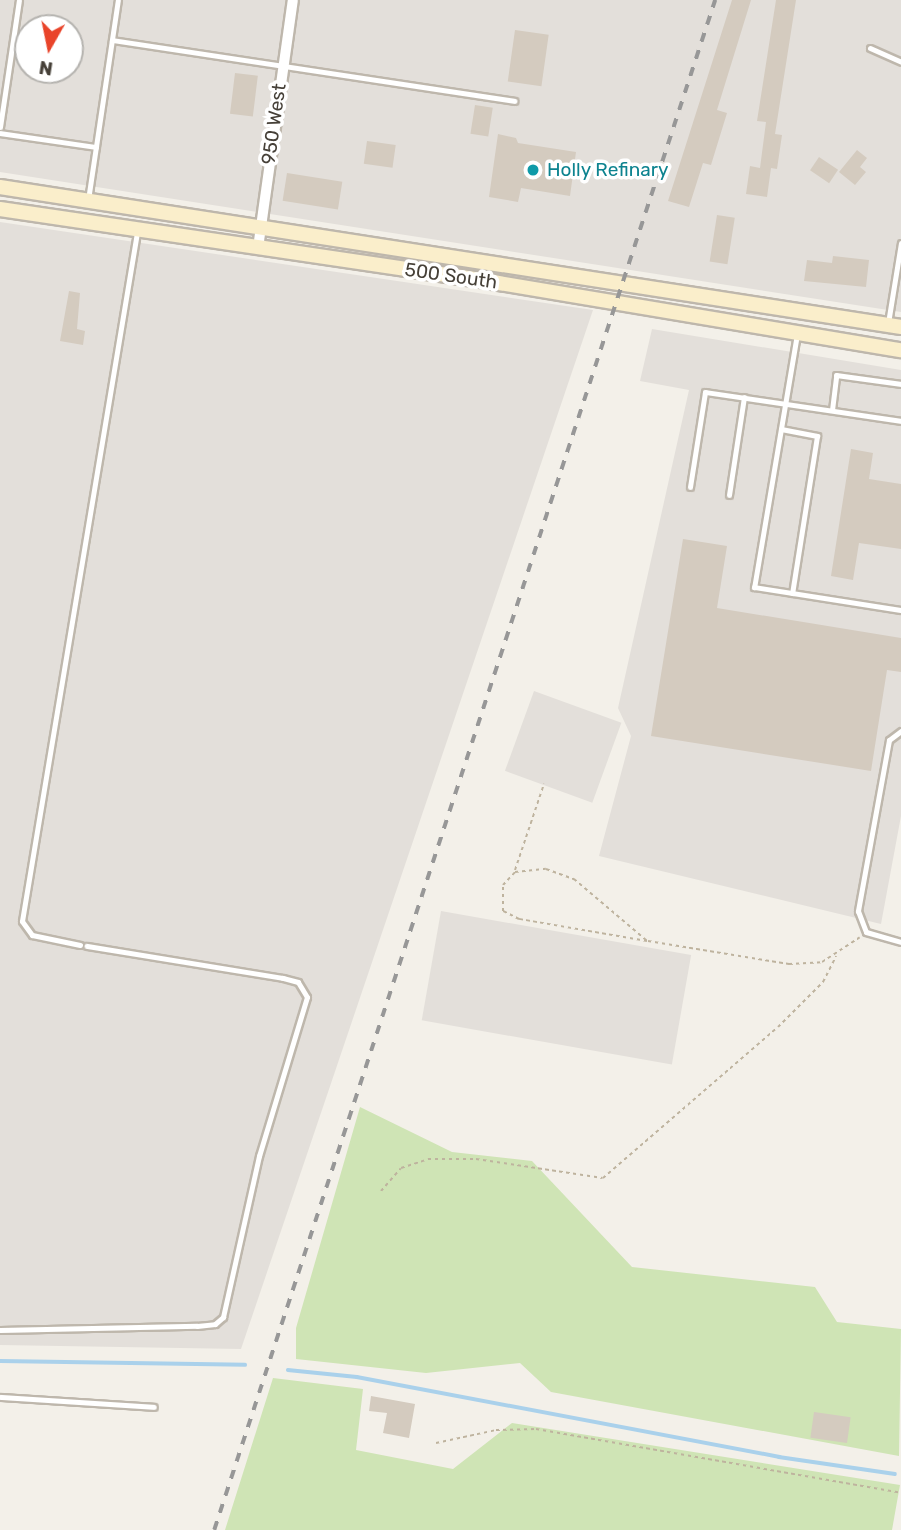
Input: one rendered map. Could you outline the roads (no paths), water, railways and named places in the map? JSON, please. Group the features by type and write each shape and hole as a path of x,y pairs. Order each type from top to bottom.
{"main road":[{"name":"500 South","path":"0,187 894,326"},
{"name":"500 South","path":"0,209 901,350"}],"street":[{"name":"950 West","path":"258,248 293,0"}],"lane":[{"path":"0,127 19,0"},
{"path":"88,200 118,0"},
{"path":"112,40 514,101"},
{"path":"870,48 901,62"},
{"path":"0,133 96,147"},
{"path":"0,1330 197,1326 215,1324 223,1317 258,1156 307,997 298,982 283,978 32,935 22,921 138,229"},
{"path":"894,326 901,243"},
{"path":"797,333 754,587 901,610"},
{"path":"831,410 836,375 901,384"},
{"path":"690,487 705,391 901,421"},
{"path":"729,495 744,397"},
{"path":"780,429 817,436 792,593"},
{"path":"901,731 889,740 858,911 866,932 901,942"},
{"path":"0,1397 154,1407"}],"waterway":[{"path":"0,1361 245,1365"},
{"path":"288,1370 357,1377 779,1457 895,1474"}],"railway":[{"path":"214,1530 715,0"}],"place":[{"name":"Holly Refinary","path":"533,170"}]}
